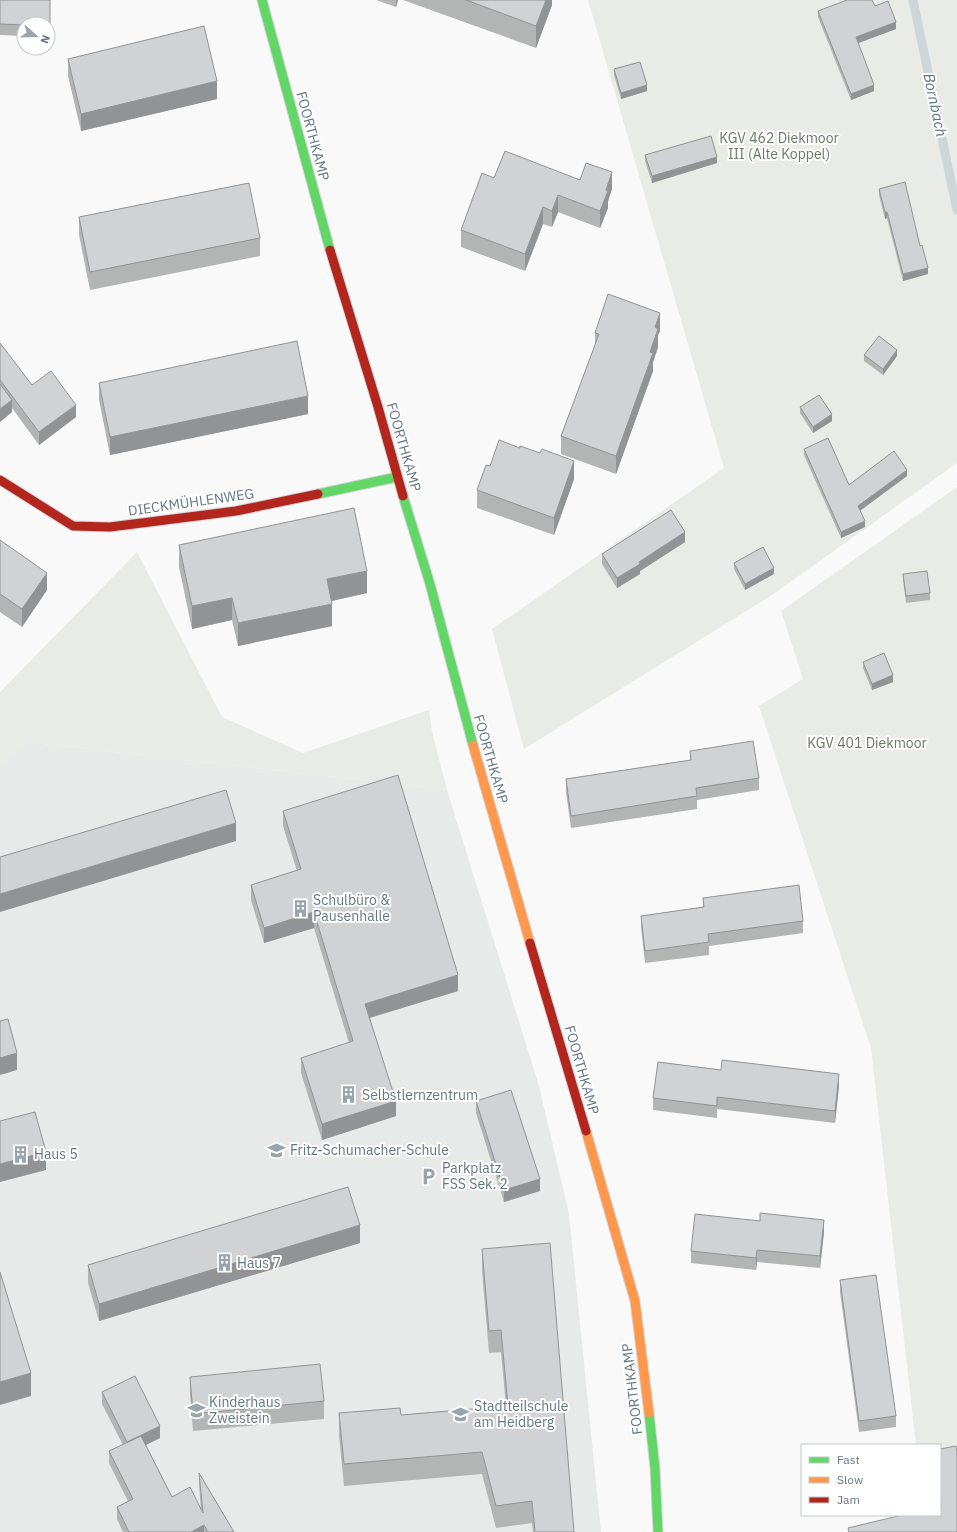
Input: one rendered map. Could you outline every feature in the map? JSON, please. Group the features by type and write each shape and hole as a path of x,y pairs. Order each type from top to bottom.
{"street":[{"name":"FOORTHKAMP","path":"262,0 330,249 430,584 482,778 635,1301 653,1453 658,1532"},
{"name":"DIECKMÜHLENWEG","path":"0,480 73,526 110,527 236,511 397,477"}],"shaded area":[{"name":"Fritz-Schumacher-Schule","path":"26,742 447,790 539,1086 569,1214 601,1532 0,1532 0,766"}],"green space":[{"name":"KGV 462 Diekmoor III (Alte Koppel)","path":"588,0 957,0 957,463 772,595 524,749 492,629 724,468"},
{"name":"KGV 401 Diekmoor","path":"957,487 957,1532 941,1516 941,1444 916,1444 871,1048 759,706 803,679 781,611"},
{"path":"137,552 222,717 303,753 429,710 432,732 447,790 26,742 0,766 0,692"}],"building":[{"path":"0,0 50,0 50,16 16,16 16,25 0,24"},
{"path":"466,0 546,0 536,26"},
{"path":"847,0 872,0 875,6 888,1 896,22 856,37 874,85 851,94 818,11"},
{"path":"204,26 217,81 81,114 68,59"},
{"path":"640,62 647,85 621,93 614,69"},
{"path":"711,136 717,157 652,176 645,155"},
{"path":"505,151 580,180 586,163 612,172 606,190 608,191 600,211 558,195 552,211 543,207 525,254 461,230 482,173 494,178"},
{"path":"905,182 920,246 922,245 928,268 903,274 887,212 885,212 879,189"},
{"path":"249,183 260,238 90,272 79,217"},
{"path":"608,294 660,313 655,327 658,329 650,352 653,353 616,456 561,436 599,334 595,333"},
{"path":"879,336 897,350 883,369 864,355"},
{"path":"297,341 308,396 110,437 99,383"},
{"path":"0,343 32,385 51,371 76,405 39,432 0,380"},
{"path":"0,384 12,400 0,409"},
{"path":"819,395 832,414 813,427 800,407"},
{"path":"828,438 849,485 894,451 907,470 858,506 865,521 841,532 804,449"},
{"path":"499,440 520,448 520,446 540,453 542,449 574,461 554,518 477,490 486,465 490,466"},
{"path":"354,508 367,571 327,579 332,604 238,623 232,598 192,606 179,545"},
{"path":"671,510 685,532 639,562 640,564 617,578 602,554"},
{"path":"0,540 47,573 22,609 0,594"},
{"path":"763,547 774,568 745,584 734,563"},
{"path":"927,571 930,593 906,596 903,574"},
{"path":"884,653 893,675 872,684 863,662"},
{"path":"753,741 759,778 696,788 697,796 571,816 566,779 691,760 690,751"},
{"name":"Schulbüro & Pausenhalle","path":"398,775 458,975 365,1004 396,1101 322,1124 301,1058 353,1041 314,912 264,928 251,885 301,869 283,811"},
{"path":"226,790 236,823 0,894 0,857"},
{"path":"799,885 803,921 708,934 709,942 645,951 641,916 704,907 703,898"},
{"path":"8,1019 17,1053 0,1058 0,1021"},
{"path":"722,1060 839,1074 835,1111 717,1097 717,1106 653,1098 658,1062 721,1070"},
{"path":"511,1090 540,1179 504,1190 476,1101"},
{"path":"35,1112 46,1152 0,1164 0,1121"},
{"path":"348,1187 360,1225 99,1304 88,1265"},
{"path":"760,1213 824,1220 820,1256 757,1250 756,1258 691,1251 695,1214 760,1221"},
{"path":"550,1243 574,1532 535,1532 532,1501 496,1506 482,1452 344,1464 339,1413 400,1408 401,1415 508,1406 501,1330 489,1331 482,1249"},
{"path":"0,1272 31,1373 0,1382"},
{"path":"876,1275 896,1416 859,1421 840,1280"},
{"path":"320,1364 324,1401 193,1414 190,1377"},
{"path":"135,1376 160,1426 127,1442 102,1392"},
{"path":"141,1436 172,1497 190,1487 203,1513 199,1473 234,1532 208,1532 204,1525 191,1532 129,1532 117,1507 133,1499 109,1451"},
{"path":"956,1446 957,1532 849,1532 848,1528 898,1516 941,1516 941,1449"}],"waterway":[{"name":"Bornbach","path":"913,0 957,210"}],"traffic: fast":[{"path":"262,0 330,250"},
{"path":"318,494 397,477"},
{"path":"403,496 430,584 473,745"},
{"path":"649,1413 655,1468 658,1532"}],"traffic: slow":[{"path":"473,745 530,943"},
{"path":"586,1131 635,1301 649,1413"}],"traffic: jam":[{"path":"330,250 378,407 403,496"},
{"path":"0,480 73,526 110,527 236,511 318,494"},
{"path":"530,943 586,1131"}],"place":[{"name":"Schulbüro & Pausenhalle","path":"300,908"},
{"name":"Selbstlernzentrum","path":"349,1095"},
{"name":"Fritz-Schumacher-Schule","path":"277,1150"},
{"name":"Haus 5","path":"21,1154"},
{"name":"Parkplatz FSS Sek. 2","path":"429,1176"},
{"name":"Haus 7","path":"224,1263"},
{"name":"Kinderhaus Zweistein","path":"196,1410"},
{"name":"Stadtteilschule am Heidberg","path":"461,1414"}]}
